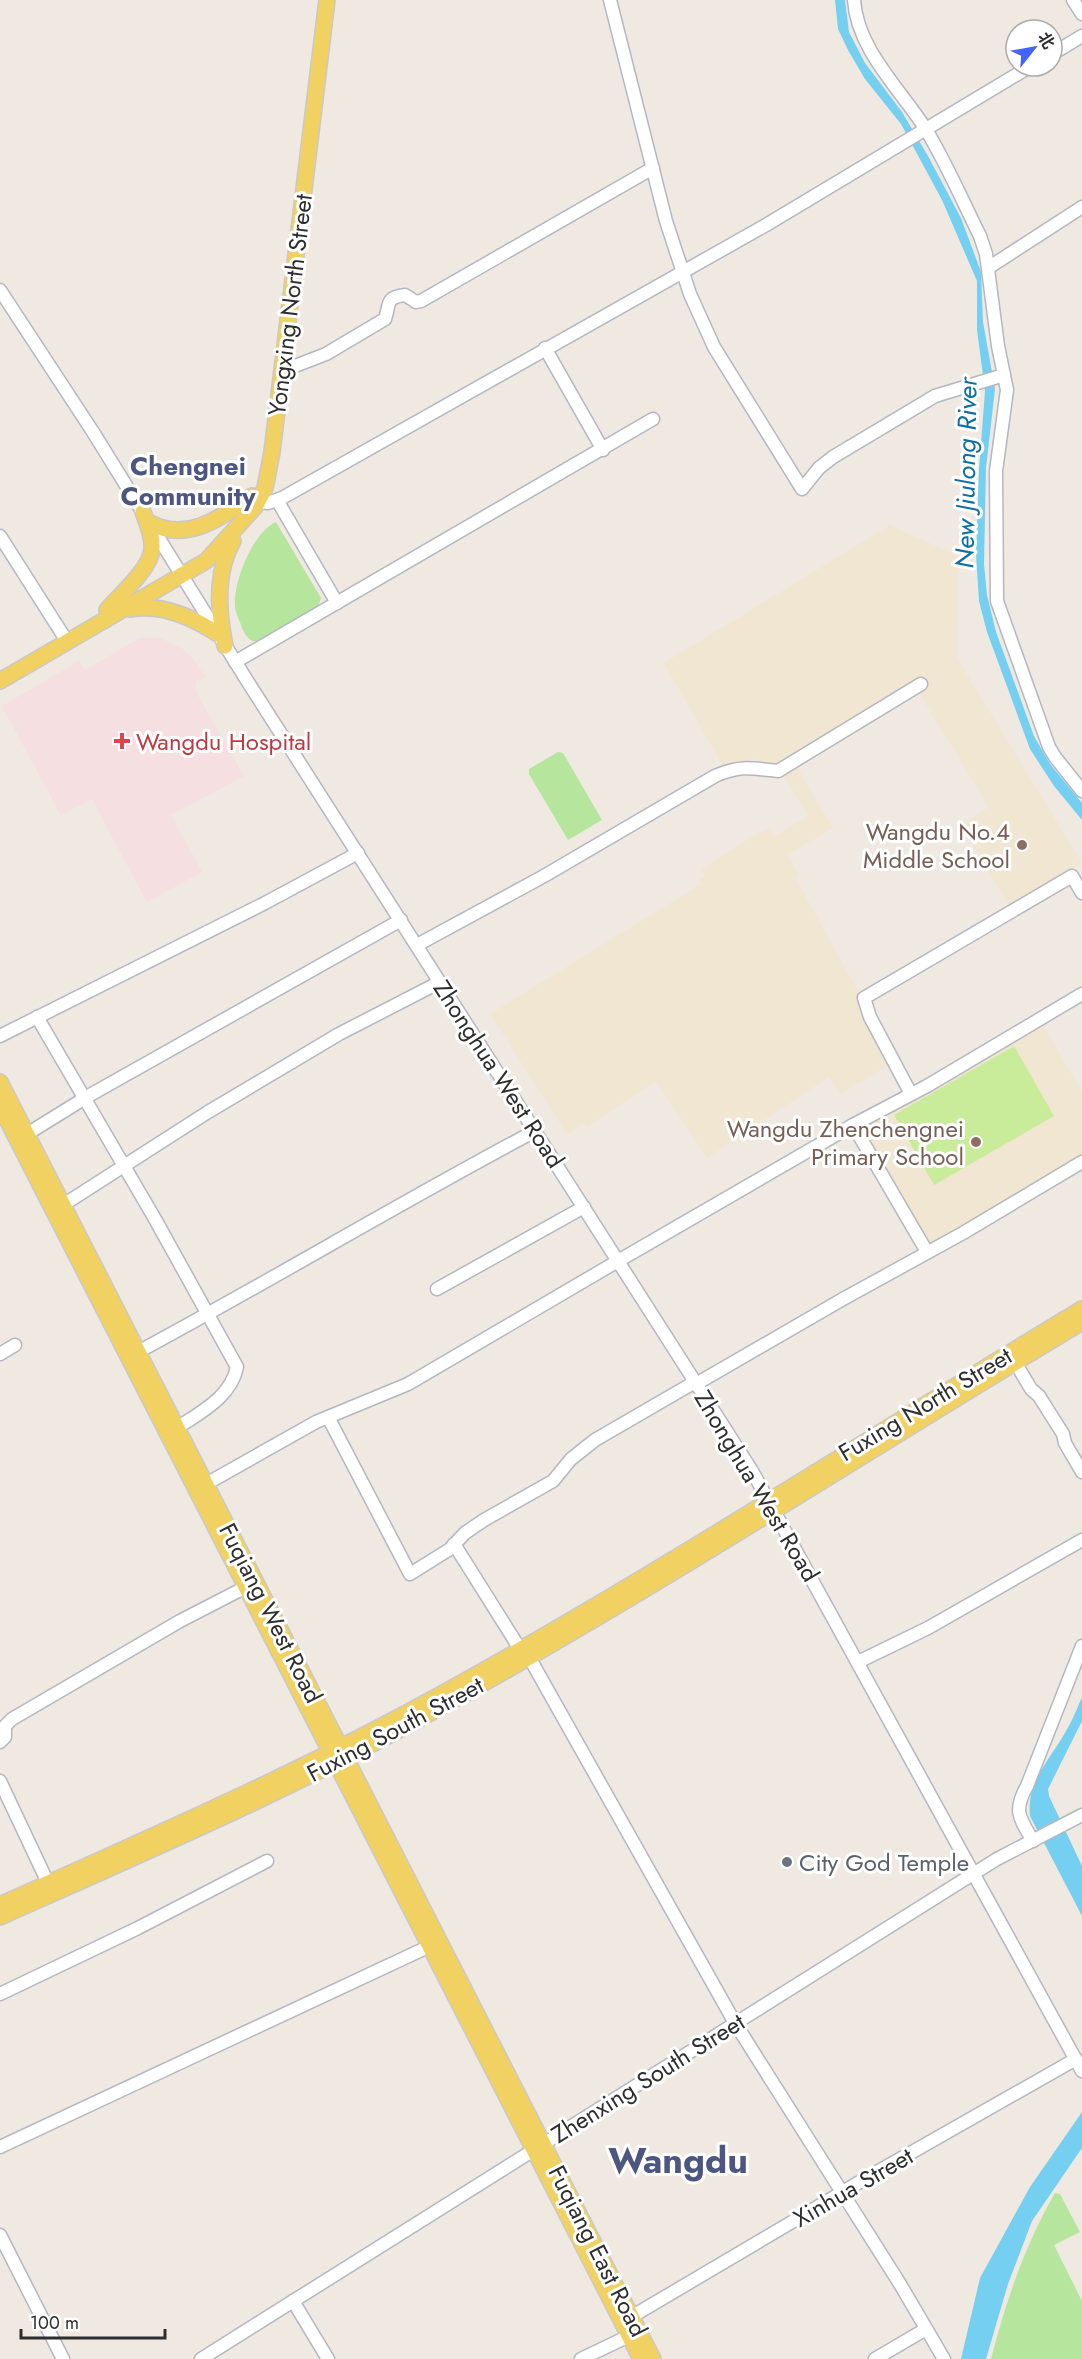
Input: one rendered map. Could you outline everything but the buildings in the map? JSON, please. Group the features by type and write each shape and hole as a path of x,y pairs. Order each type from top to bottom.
{"main road":[{"name":"Yongxing North Street","path":"180,572 255,499 260,474 318,0"},
{"name":"Yongxing North Street","path":"180,572 206,561 244,521 268,476 327,0"},
{"path":"146,517 167,531 192,529 255,499"},
{"path":"107,610 144,568 150,557 152,548 146,517"},
{"path":"222,640 220,610 223,563 244,521"},
{"path":"0,671 107,610 180,572"},
{"path":"0,681 122,611 180,572"},
{"path":"122,611 152,607 168,610 201,623 222,640"},
{"name":"Fuqiang West Road","path":"0,1082 206,1484 430,1946 538,2146"},
{"name":"Fuqiang West Road","path":"0,1106 246,1587 338,1754 538,2146"},
{"name":"Fuxing North Street","path":"771,1504 1082,1309"},
{"name":"Fuxing North Street","path":"771,1504 1082,1322"},
{"name":"Fuxing South Street","path":"0,1917 210,1822 338,1754 412,1710 524,1653 771,1504"},
{"name":"Fuxing South Street","path":"0,1905 338,1754"},
{"name":"Fuqiang East Road","path":"538,2146 653,2359"},
{"name":"Fuqiang East Road","path":"538,2146 641,2359"}],"street":[{"path":"610,0 666,221 690,294 714,347 802,489 819,468 833,457 935,396 1004,375"},
{"path":"854,0 855,14 867,44 926,129 980,236 986,254 998,346 1007,390 996,471 997,601 1049,747 1054,757 1082,791"},
{"path":"1073,0 1082,14"},
{"path":"1064,47 1082,36"},
{"path":"255,499 268,503 277,500 766,225 1011,78"},
{"path":"282,371 326,354 385,319 388,304 395,297 405,295 416,302 421,301 653,168"},
{"path":"988,268 1082,207"},
{"name":"Zhonghua West Road","path":"0,290 771,1504 1082,2071"},
{"path":"545,348 603,450"},
{"path":"236,662 653,419"},
{"path":"277,500 337,603"},
{"path":"0,536 63,635"},
{"path":"417,945 544,876 715,776 727,771 753,767 778,771 921,684"},
{"path":"0,1036 265,903 358,853"},
{"path":"911,1094 870,1017 864,999 1072,876 1082,893"},
{"path":"27,1134 85,1098 401,920"},
{"path":"63,1205 208,1112 333,1038 440,982"},
{"path":"206,1484 328,1417 408,1384 1082,994"},
{"path":"37,1017 237,1367 234,1381 211,1405 177,1428"},
{"path":"853,1125 927,1252"},
{"path":"138,1352 443,1179 535,1131"},
{"path":"328,1417 410,1574 450,1549 474,1526 553,1481 580,1450 1082,1162"},
{"path":"438,1290 584,1207"},
{"path":"0,1354 15,1345"},
{"path":"1015,1362 1063,1434 1065,1443 1082,1472"},
{"path":"858,1662 928,1628 1082,1540"},
{"path":"454,1544 524,1653 735,2023 944,2359"},
{"path":"0,1742 5,1737 5,1726 12,1719 180,1621 246,1587"},
{"path":"1035,1840 1020,1818 1018,1803 1082,1646"},
{"path":"0,1781 48,1883"},
{"name":"Zhenxing South Street","path":"201,2359 973,1874 1082,1815"},
{"path":"0,1994 138,1928 267,1860"},
{"path":"0,2147 430,1946"},
{"name":"Xinhua Street","path":"631,2317 1076,2059"},
{"path":"0,2235 63,2359"},
{"path":"293,2301 328,2359"},
{"path":"875,2359 926,2330"},
{"path":"581,2359 629,2336"}],"shaded area":[{"name":"Wangdu No.4 Middle School","path":"890,525 958,556 957,658 1082,863 1010,907 961,825 989,807 914,685 792,759 833,828 787,855 799,875 795,877 859,993 868,1023 890,1064 841,1094 829,1077 707,1158 656,1081 587,1127 584,1123 567,1134 490,1014 701,884 699,880 705,876 701,869 762,831 770,829 775,836 808,816 779,767 756,759 723,766 664,663"},
{"name":"Wangdu Hospital","path":"140,638 160,638 181,648 193,658 205,677 196,682 196,692 244,776 171,815 202,872 147,902 92,799 61,815 2,706 79,661 85,670"},
{"name":"Wangdu Zhenchengnei Primary School","path":"1042,1023 1082,1092 1082,1157 929,1245 862,1128"}],"green space":[{"path":"276,522 321,598 318,607 258,642 252,641 242,628 235,609 237,584 252,547 268,527"},
{"path":"558,752 563,753 602,820 568,840 529,774 529,769"},
{"path":"1014,1046 1054,1116 934,1185 894,1115"},
{"path":"1055,2193 1060,2194 1080,2232 1054,2245 1082,2301 1082,2359 991,2359 1017,2274 1034,2233"}],"water":[{"path":"835,0 845,0 849,32 865,63 902,112 928,156 961,218 981,272 983,322 995,389 986,468 984,564 987,595 996,632 1034,736 1050,764 1082,803 1082,820 1054,786 1030,749 987,632 979,601 976,555 985,391 977,330 977,281 942,200 901,124 865,79 848,50 838,29"},
{"path":"1082,1697 1082,1721 1048,1789 1049,1796 1082,1866 1082,1916 1030,1816 1030,1804 1035,1782 1068,1727"},
{"path":"1082,2112 1082,2148 1032,2221 1008,2284 986,2359 961,2359 980,2278 1030,2187"}],"place":[{"name":"Wangdu Hospital","path":"122,741"},
{"name":"Wangdu No.4 Middle School","path":"1022,845"},
{"name":"Wangdu Zhenchengnei Primary School","path":"976,1142"},
{"name":"City God Temple","path":"787,1862"}],"district":[{"name":"Chengnei Community","path":"188,481"},
{"name":"Wangdu","path":"678,2160"}],"water label":[{"name":"New Jiulong River","path":"966,473"}]}
